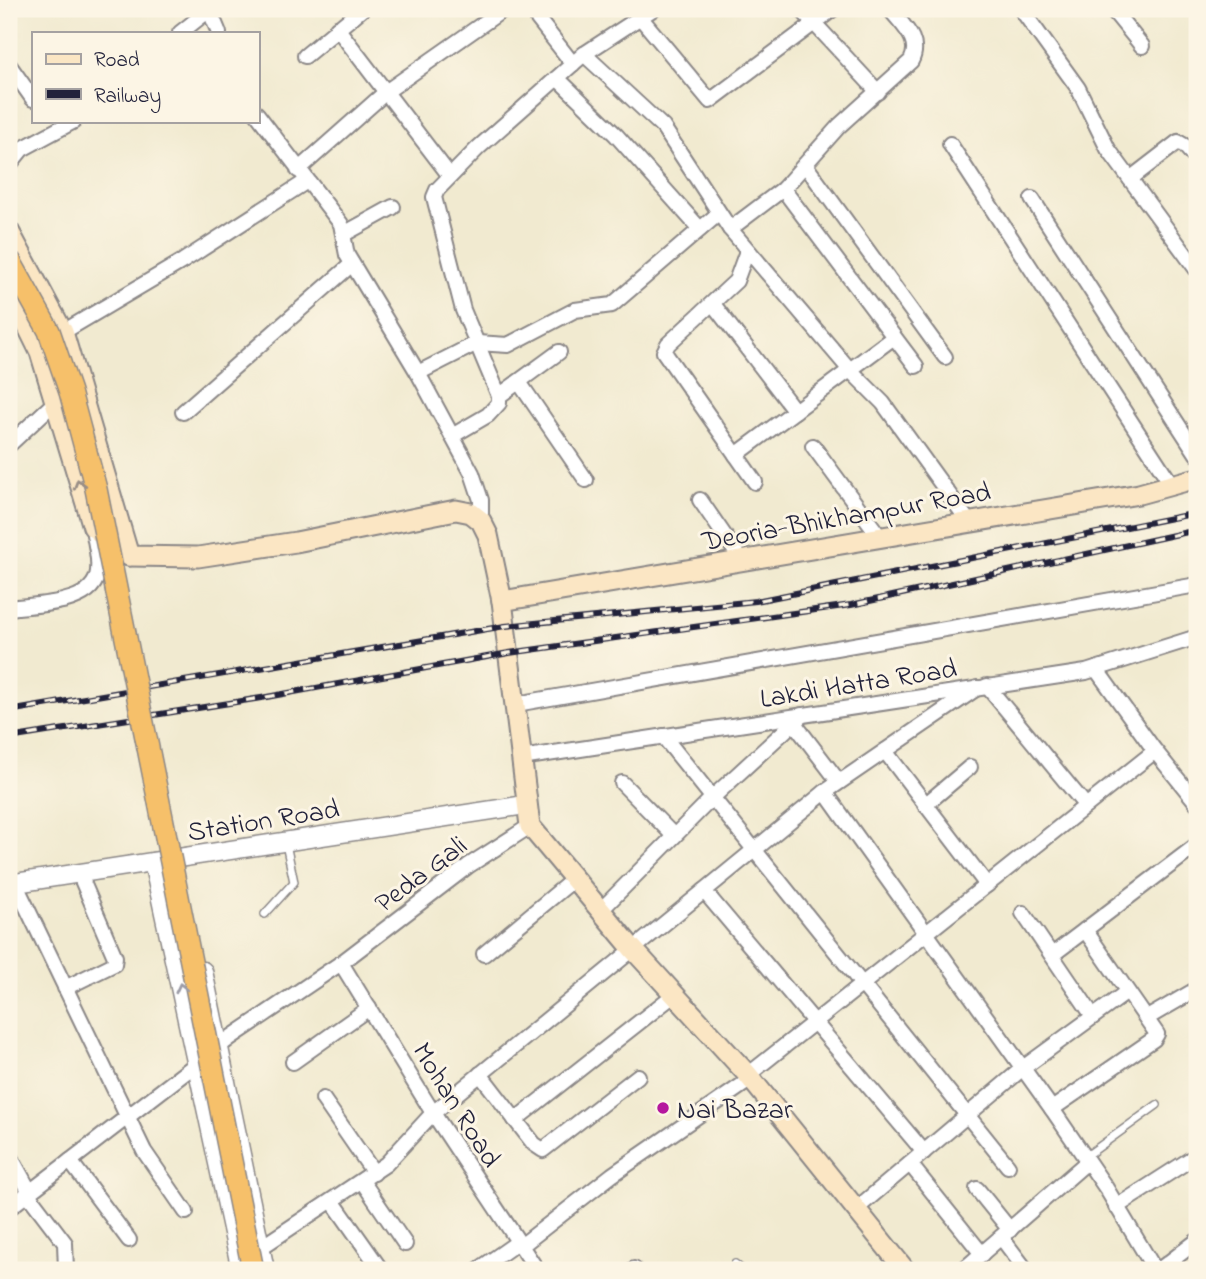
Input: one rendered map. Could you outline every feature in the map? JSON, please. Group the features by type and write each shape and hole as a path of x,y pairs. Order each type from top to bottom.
{"main road":[{"path":"9,231 63,331 129,556"},
{"path":"9,259 49,331 70,392 96,489 253,1270"},
{"path":"9,289 15,318 40,352 93,527 129,556 210,555 296,542 456,510 471,513 481,522 488,535 502,601 516,704 525,805 530,826 632,948 749,1077 905,1270"},
{"name":"Deoria-Bhikhampur Road","path":"502,601 1139,494 1197,478"}],"street":[{"path":"181,32 209,9 219,32"},
{"path":"305,56 362,9"},
{"path":"63,331 183,261 302,176 387,91 504,9"},
{"path":"530,9 579,59 663,127 718,214 850,370 883,403 969,522"},
{"path":"801,9 878,92"},
{"path":"453,436 488,415 499,403 499,397 449,263 434,203 437,190 579,59 649,11 710,101 833,9"},
{"path":"730,229 783,189 839,126 878,92 915,52 914,41 890,9"},
{"path":"1021,9 1064,65 1108,149 1197,270"},
{"path":"1114,9 1142,46"},
{"path":"337,28 450,176"},
{"path":"9,65 32,98"},
{"path":"557,78 616,135 700,229"},
{"path":"259,117 341,224 344,247 352,264 418,373 479,488 481,522"},
{"path":"9,165 22,149 53,126"},
{"path":"1130,179 1178,142 1197,160"},
{"path":"950,144 1172,485"},
{"path":"806,166 945,356"},
{"path":"783,189 916,366"},
{"path":"1032,199 1197,454"},
{"path":"344,234 393,207"},
{"path":"418,373 477,343 508,345 575,310 612,305 718,214"},
{"path":"747,251 736,281 668,344 664,352 755,482"},
{"path":"183,412 352,264"},
{"path":"713,304 795,411"},
{"path":"736,455 894,337"},
{"path":"499,397 559,352"},
{"path":"519,382 586,480"},
{"path":"9,445 54,403"},
{"path":"813,446 880,537"},
{"path":"701,500 742,561"},
{"path":"9,608 72,598 90,588 98,570 93,527"},
{"path":"516,704 1197,585"},
{"name":"Lakdi Hatta Road","path":"521,758 798,719 1096,669 1197,637"},
{"path":"1096,669 1155,751 1197,803"},
{"path":"260,1248 368,1177 405,1147 433,1113 825,792 982,687 1086,806"},
{"path":"601,911 713,797 798,719 839,782"},
{"path":"663,736 1008,1166"},
{"path":"885,751 986,885"},
{"path":"478,1270 520,1244 749,1077 814,1021 1155,751"},
{"path":"925,804 970,767"},
{"path":"622,783 674,836"},
{"path":"825,792 1052,1109 1157,1270 1197,1241"},
{"name":"Station Road","path":"12,883 525,805"},
{"name":"Peda Gali","path":"18,1198 219,1046 341,962 468,866 530,826"},
{"path":"1052,955 1197,845"},
{"path":"180,858 264,1270"},
{"path":"153,862 241,1270"},
{"path":"65,988 114,964 115,957 79,873"},
{"path":"484,954 575,879"},
{"path":"12,883 146,1154 186,1212"},
{"path":"704,891 923,1152"},
{"path":"1023,913 1093,1016"},
{"path":"1052,1109 1154,1039 1157,1034 1085,930"},
{"name":"Mohan Road","path":"341,962 433,1113 537,1270"},
{"path":"1147,1018 1197,989"},
{"path":"855,1210 1023,1068 1127,992"},
{"path":"515,1119 674,995"},
{"path":"293,1062 369,1008"},
{"path":"480,1074 543,1150 638,1076"},
{"path":"323,1099 405,1244"},
{"path":"9,1154 18,1198 65,1243 66,1270"},
{"path":"1116,1208 1197,1155"},
{"path":"963,1270 1086,1159"},
{"path":"70,1161 129,1240"},
{"path":"910,1164 982,1254"},
{"path":"977,1189 1026,1270"},
{"path":"333,1202 381,1270"}],"lane":[{"path":"265,914 294,882 285,842"},
{"path":"1086,1159 1157,1105"},
{"path":"735,1264 742,1270"}],"railway":[{"path":"9,711 505,626 756,601 1197,513"},
{"path":"9,738 261,698 509,653 851,605 1197,530"}],"place":[{"name":"Nai Bazar","path":"663,1108"}]}
